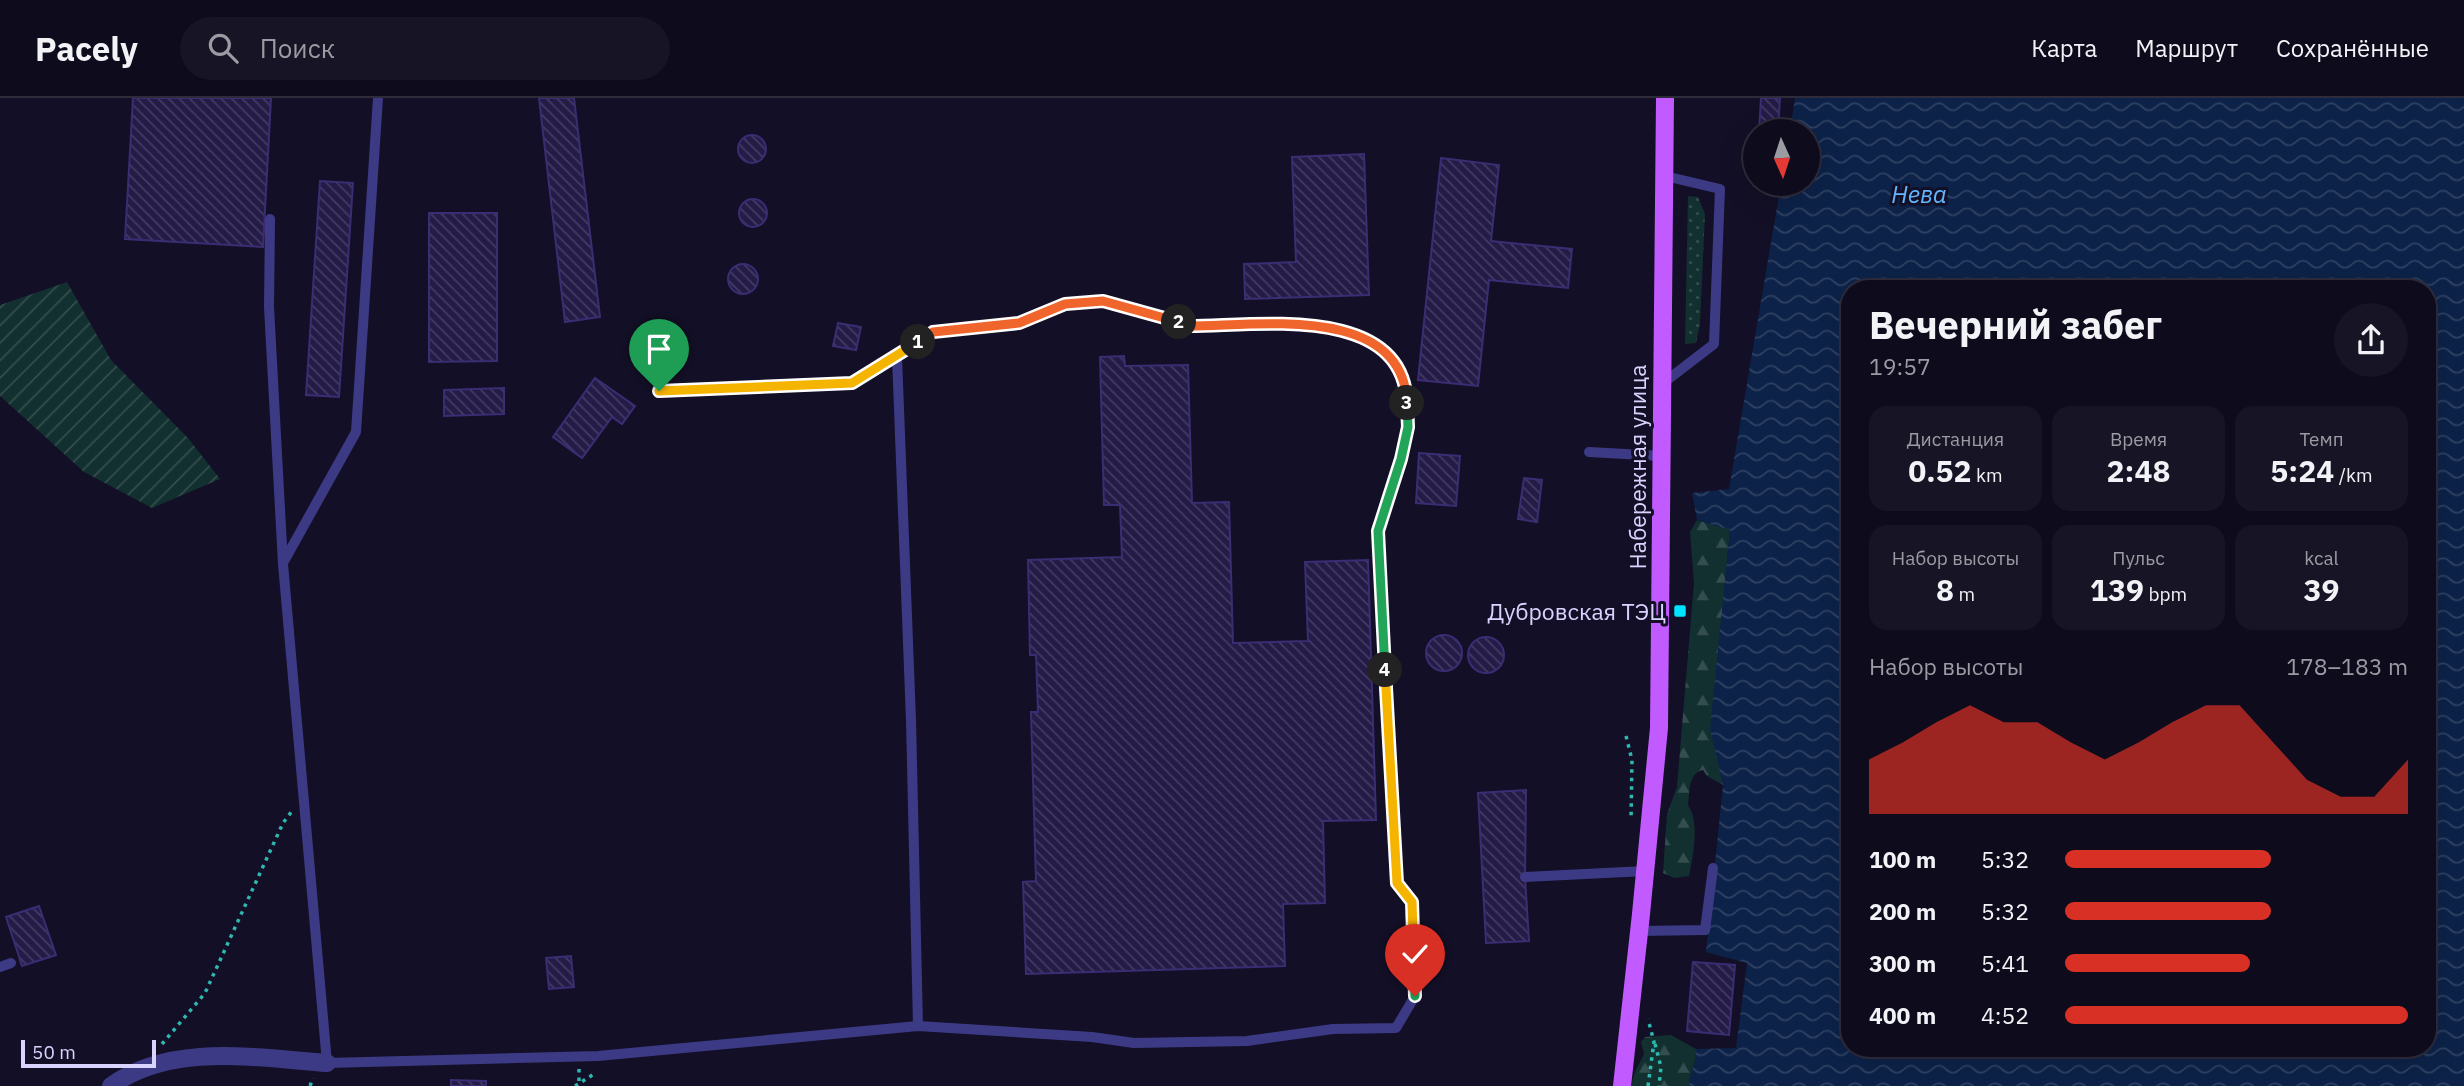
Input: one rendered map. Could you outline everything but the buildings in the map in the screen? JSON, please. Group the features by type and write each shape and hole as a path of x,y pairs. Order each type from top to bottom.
{"main road":[{"name":"Набережная улица","path":"1622,1086 1659,728 1665,98"}],"street":[{"path":"111,1086 161,1063 194,1059 229,1056 327,1063"}],"lane":[{"path":"283,564 356,432 378,98"},
{"path":"1661,384 1714,344 1720,190 1665,176"},
{"path":"270,219 269,307 283,564 327,1063 598,1056 918,1026 1092,1037 1134,1043 1247,1041 1333,1029 1396,1028 1415,996 1412,902 1397,883 1378,531 1401,459 1408,427 1407,392 1398,364 1374,342 1313,324 1190,326 1103,301 1065,304 1019,323 933,332 852,383 659,391"},
{"path":"897,356 911,720 918,1026"},
{"path":"1589,452 1661,456"},
{"path":"1639,931 1705,930 1713,868"},
{"path":"1525,877 1646,871"},
{"path":"0,967 11,963"}],"path":[{"path":"1626,736 1632,760 1631,827"},
{"path":"156,1050 205,993 283,823 303,795"},
{"path":"1648,1016 1661,1067 1660,1086"},
{"path":"1648,1086 1654,1042"},
{"path":"575,1086 594,1074"}],"green space":[{"path":"1688,196 1698,197 1705,214 1700,324 1696,343 1685,344"},
{"path":"67,282 111,360 188,438 220,479 152,508 84,472 0,396 0,305"},
{"path":"1697,520 1730,530 1717,666 1723,785 1707,776 1703,770 1692,779 1688,805 1695,830 1691,868 1689,876 1674,878 1663,873 1667,814 1677,787 1694,583 1690,532"},
{"path":"1671,1035 1696,1049 1689,1086 1631,1086 1644,1054 1641,1042 1645,1037"}],"water":[{"name":"Нева","path":"1795,98 2464,98 2464,1086 1689,1086 1696,1049 1736,1048 1747,963 1706,952 1723,785 1710,729 1730,530 1697,520 1692,493 1729,489 1779,196 1820,196 1820,119 1792,119"}],"place":[{"name":"Дубровская ТЭЦ","path":"1680,611"}],"route":[{"path":"659,391 852,383 933,332 1019,323 1065,304 1103,301 1190,326 1313,324 1374,342 1398,364 1407,392 1408,427 1401,459 1378,531 1397,883 1412,902 1415,996"}]}
